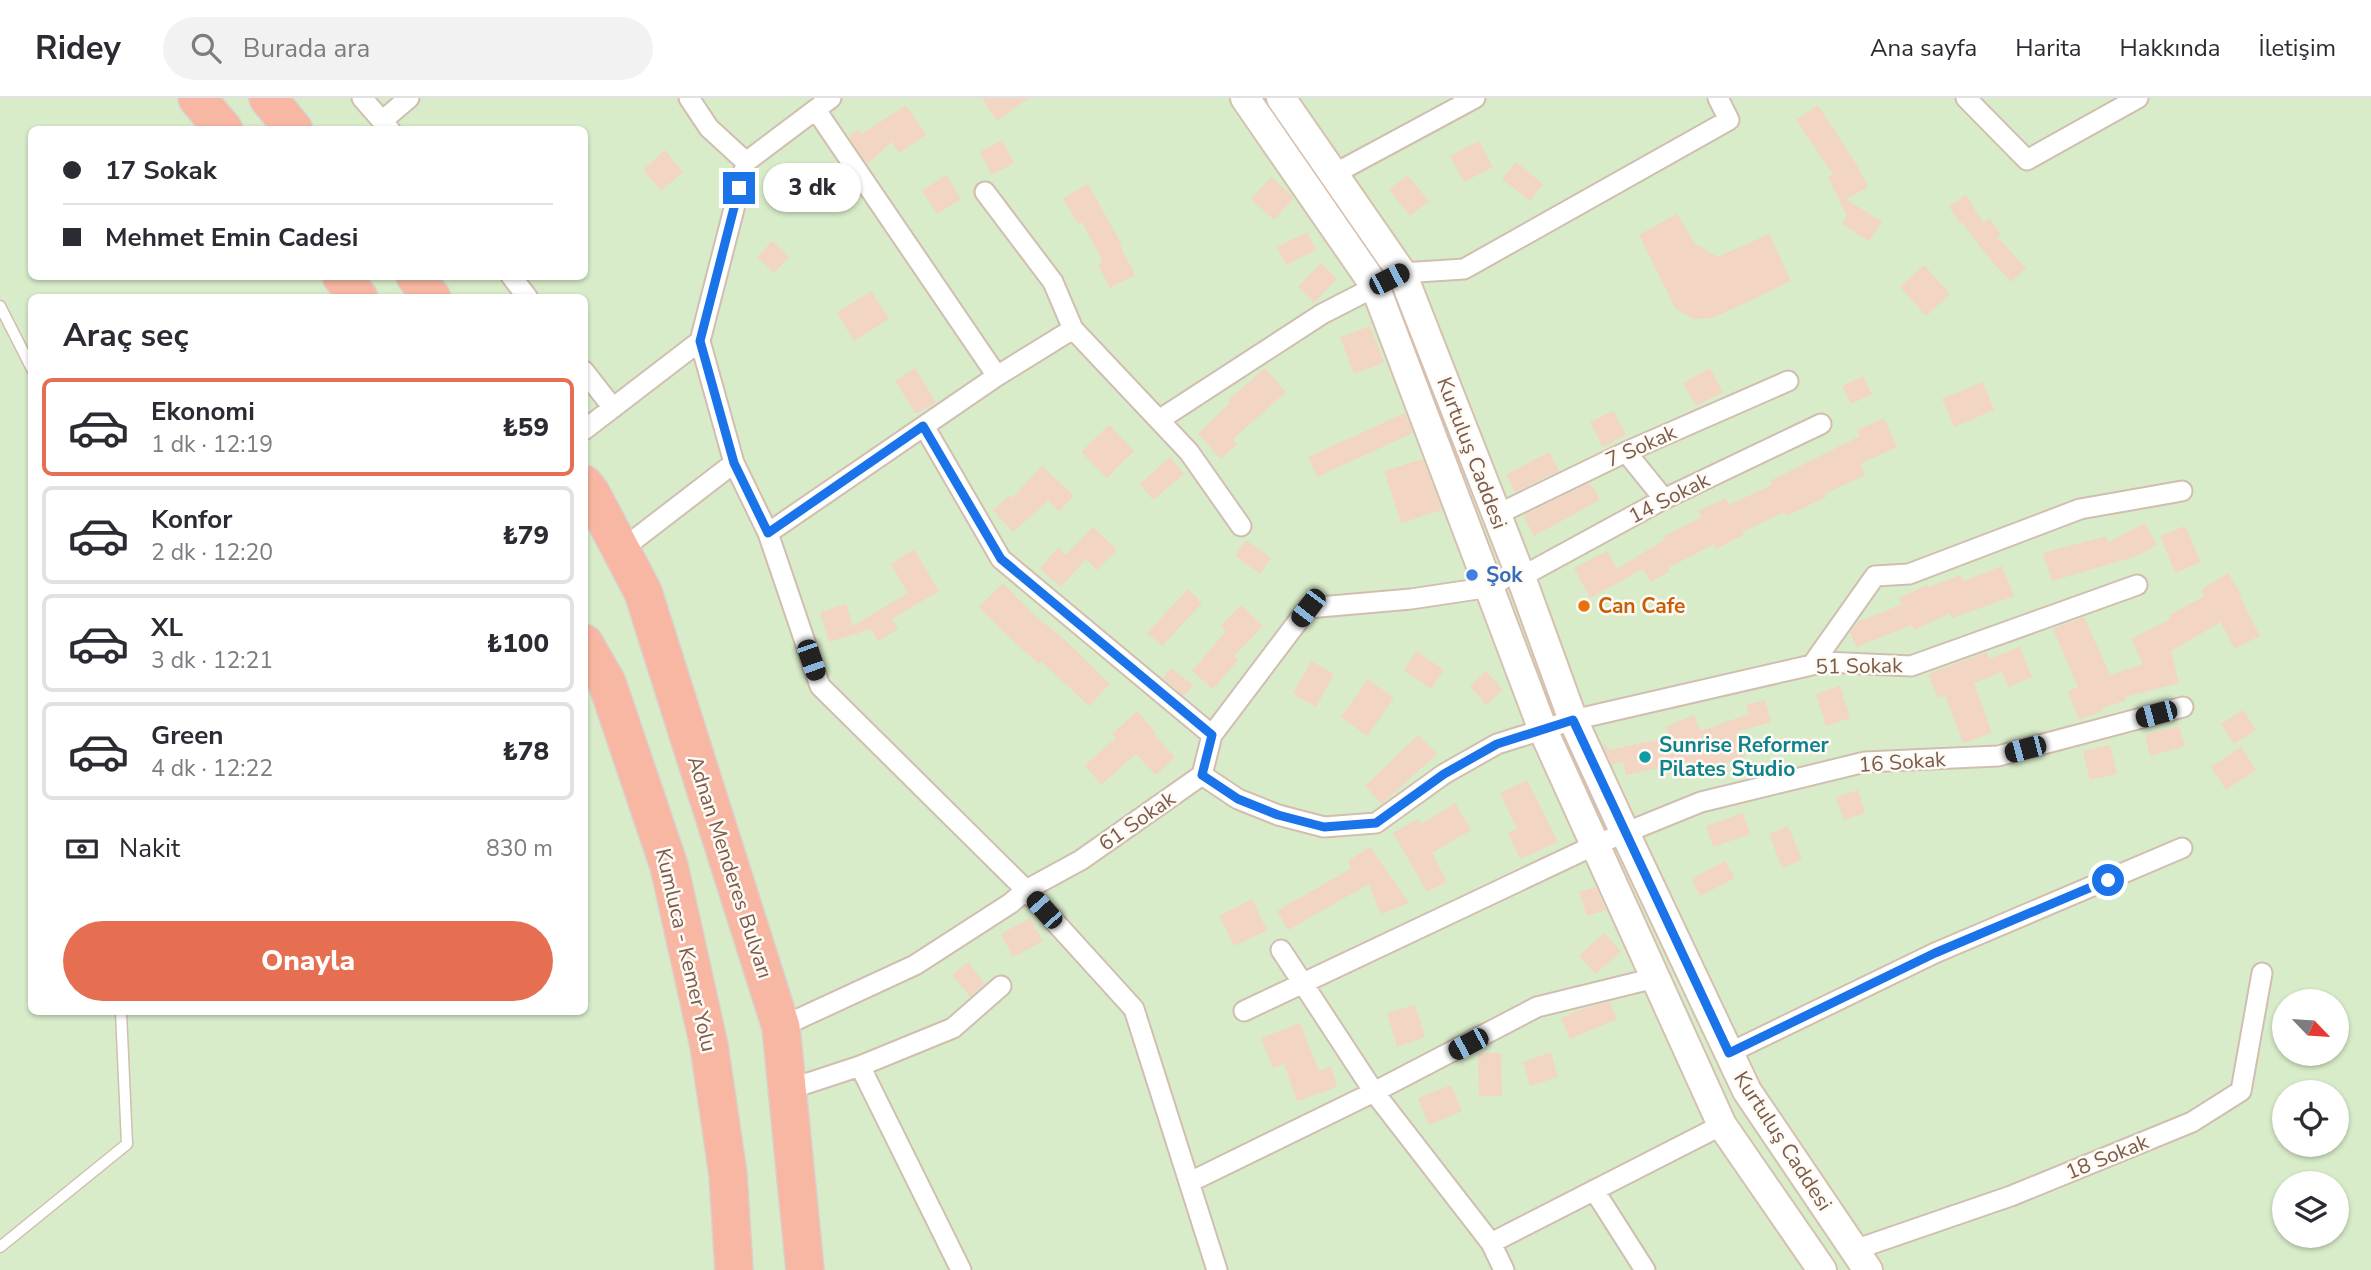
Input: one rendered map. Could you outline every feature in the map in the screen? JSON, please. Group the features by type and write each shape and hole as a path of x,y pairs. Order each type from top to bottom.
{"highway":[{"path":"197,98 221,126"},
{"path":"268,98 291,126"},
{"path":"344,280 356,294"},
{"path":"418,280 429,294"},
{"name":"Adnan Menderes Bulvarı","path":"588,488 643,592 781,1027 805,1270"},
{"name":"Kumluca - Kemer Yolu","path":"588,650 607,683 669,866 709,1046 728,1174 734,1270"}],"street":[{"path":"362,98 386,125 409,98"},
{"path":"689,98 709,128 746,162"},
{"name":"Kurtuluş Caddesi","path":"1245,98 1375,286 1543,730 1721,1125 1822,1270"},
{"name":"Kurtuluş Caddesi","path":"1280,98 1402,272 1573,720 1625,833 1754,1102 1861,1260"},
{"path":"1159,420 1322,314 1375,286 1402,272 1464,269 1729,120 1718,98"},
{"path":"1966,98 2027,160 2138,98"},
{"path":"1332,175 1464,101"},
{"path":"997,376 823,104 746,162 700,341 734,463 768,533 820,686 1026,890 1134,1009 1217,1270"},
{"path":"985,192 1053,282 1073,329 1189,452 1241,526"},
{"path":"514,280 525,294"},
{"path":"768,533 997,376 1073,329"},
{"path":"588,427 700,341"},
{"path":"588,376 614,408"},
{"name":"7 Sokak","path":"1496,515 1626,452 1788,381"},
{"name":"14 Sokak","path":"1519,573 1664,499 1821,424"},
{"path":"923,426 1001,559 1212,735"},
{"path":"1626,452 1664,499"},
{"path":"621,550 734,463"},
{"path":"1812,665 1875,576 1909,573 2080,509 2182,491"},
{"path":"1202,775 1212,735 1308,608 1411,599 1490,587 1519,573"},
{"name":"51 Sokak","path":"1202,775 1238,799 1278,815 1324,827 1376,823 1444,774 1497,744 1573,720 1825,662 1911,666 2137,585"},
{"name":"16 Sokak","path":"1244,1011 1595,845 1701,802 1865,762 1998,756 2183,707"},
{"name":"61 Sokak","path":"781,1027 915,965 1011,903 1026,890 1081,860 1202,775"},
{"path":"1729,1053 1935,953 2182,848"},
{"path":"1281,950 1374,1092 1491,1243 1504,1270"},
{"name":"18 Sokak","path":"1861,1260 2192,1122 2241,1091 2262,972"},
{"path":"1190,1182 1374,1092 1538,1007 1655,978"},
{"path":"787,1090 860,1066 953,1028 1001,986"},
{"path":"860,1066 961,1270"},
{"path":"1491,1243 1721,1125 1754,1102"},
{"path":"1594,1191 1645,1270"}],"lane":[{"path":"0,306 28,361"},
{"path":"0,1247 127,1144 121,1015"}],"green space":[{"path":"0,98 2371,98 2371,1270 0,1270"}],"building":[{"path":"982,98 1029,98 997,121"},
{"path":"906,105 926,135 899,153 892,142 867,164 849,137 858,129 862,134"},
{"path":"1818,105 1868,187 1846,199 1882,222 1869,241 1842,224 1847,216 1828,177 1833,174 1796,120"},
{"path":"1002,140 1014,163 992,175 980,152"},
{"path":"1479,141 1493,167 1464,182 1450,156"},
{"path":"665,150 683,172 661,191 643,170"},
{"path":"1516,162 1543,184 1530,201 1502,179"},
{"path":"946,175 961,199 937,214 922,191"},
{"path":"1407,175 1429,201 1410,216 1389,190"},
{"path":"1271,177 1294,198 1274,220 1251,199"},
{"path":"1088,184 1122,245 1120,246 1135,275 1110,288 1098,265 1103,262 1082,222 1078,224 1063,198"},
{"path":"1966,195 1983,223 1990,219 2001,234 1997,237 2026,268 2011,282 1962,222 1960,224 1949,206"},
{"path":"1677,214 1694,243 1718,257 1769,234 1791,281 1713,318 1693,319 1675,308 1639,235"},
{"path":"1307,232 1316,250 1286,265 1277,247"},
{"path":"772,241 789,257 774,273 757,257"},
{"path":"1321,263 1337,279 1314,303 1298,287"},
{"path":"1924,265 1950,294 1926,316 1900,287"},
{"path":"871,291 889,319 854,341 837,313"},
{"path":"1370,326 1384,363 1354,374 1340,337"},
{"path":"915,368 936,402 916,414 895,381"},
{"path":"1265,368 1286,392 1233,439 1237,444 1221,459 1198,434 1230,403 1228,400"},
{"path":"1710,368 1723,392 1696,406 1683,383"},
{"path":"1863,376 1872,394 1851,404 1842,386"},
{"path":"1983,382 1994,410 1954,427 1942,399"},
{"path":"1613,411 1626,434 1603,447 1590,422"},
{"path":"1405,413 1413,433 1317,477 1308,457"},
{"path":"1884,418 1897,447 1860,464 1865,475 1786,516 1784,512 1742,532 1744,535 1716,549 1714,544 1668,568 1670,571 1651,582 1643,569 1590,598 1574,568 1607,551 1617,569 1664,540 1663,537 1701,517 1698,511 1726,498 1729,505 1772,485 1770,481 1860,436 1857,430"},
{"path":"1109,425 1134,451 1107,478 1081,452"},
{"path":"1549,452 1559,471 1515,492 1506,475"},
{"path":"1170,457 1184,474 1153,500 1140,484"},
{"path":"1423,459 1442,510 1401,523 1384,471"},
{"path":"1042,466 1074,496 1059,511 1048,501 1013,532 993,510 1009,496 1012,498"},
{"path":"1590,483 1600,500 1534,536 1524,517 1526,514"},
{"path":"2145,523 2157,545 2137,556 2052,581 2043,553 2106,536 2108,543"},
{"path":"2185,526 2201,562 2175,573 2160,536"},
{"path":"1093,527 1117,550 1097,570 1086,559 1061,587 1040,569 1058,547 1066,555"},
{"path":"1246,540 1271,558 1260,574 1235,556"},
{"path":"914,549 939,591 892,619 898,629 878,641 871,629 829,642 820,612 846,604 853,626 908,593 891,564"},
{"path":"2002,566 2014,596 1952,618 1950,613 1914,630 1912,625 1856,647 1850,632 1858,622 1902,604 1899,598 1927,585 1928,587 1960,575 1963,581"},
{"path":"2228,573 2260,636 2234,649 2221,622 2171,651 2179,683 2125,697 2126,700 2079,720 2068,691 2078,687 2053,629 2084,617 2110,675 2143,664 2131,639 2171,619 2169,615 2205,596 2201,590"},
{"path":"1003,583 1037,618 1062,637 1110,684 1089,706 1041,661 1039,664 1010,638 979,607"},
{"path":"1188,589 1202,603 1162,646 1147,633"},
{"path":"1241,605 1263,626 1234,656 1238,660 1213,689 1192,671 1226,631 1221,626"},
{"path":"2020,647 2032,677 2008,687 2002,672 1974,683 1992,733 1963,743 1945,695 1938,698 1928,674 1987,652 1989,659"},
{"path":"1416,651 1444,670 1431,689 1404,670"},
{"path":"1311,661 1334,674 1316,707 1293,694"},
{"path":"1171,668 1193,685 1184,696 1163,678"},
{"path":"1486,671 1503,690 1486,705 1470,686"},
{"path":"1368,679 1394,698 1367,736 1341,717"},
{"path":"1840,686 1850,718 1826,726 1816,694"},
{"path":"1765,700 1771,722 1737,732 1746,756 1686,777 1680,764 1626,775 1623,761 1612,765 1603,745 1606,744 1608,750 1670,737 1666,727 1694,715 1700,731 1749,714 1746,705"},
{"path":"2243,710 2256,730 2234,744 2221,724"},
{"path":"1137,711 1156,733 1154,735 1175,757 1156,775 1136,754 1101,785 1085,765 1116,738 1112,734"},
{"path":"2179,726 2185,746 2150,756 2145,735"},
{"path":"1418,735 1437,754 1382,804 1365,786"},
{"path":"2110,745 2117,774 2090,780 2083,751"},
{"path":"2241,747 2256,770 2226,790 2211,767"},
{"path":"1527,780 1558,842 1520,859 1508,833 1517,829 1500,793"},
{"path":"1858,790 1865,813 1844,820 1836,797"},
{"path":"1455,803 1471,830 1432,853 1447,882 1427,892 1393,833 1418,819 1421,824"},
{"path":"1743,813 1750,834 1713,847 1706,826"},
{"path":"1788,826 1802,860 1782,868 1769,834"},
{"path":"1370,847 1409,903 1381,914 1369,884 1288,930 1277,911 1352,868 1348,861"},
{"path":"1725,861 1735,878 1700,896 1692,879"},
{"path":"1596,887 1606,910 1587,916 1579,892"},
{"path":"1252,899 1267,930 1234,946 1219,916"},
{"path":"1030,918 1043,941 1013,957 1001,934"},
{"path":"1605,933 1621,952 1595,974 1579,955"},
{"path":"968,962 985,984 970,997 952,974"},
{"path":"1610,1002 1617,1019 1570,1039 1561,1018"},
{"path":"1415,1005 1425,1037 1397,1047 1387,1013"},
{"path":"1300,1023 1319,1071 1331,1066 1337,1087 1297,1101 1284,1064 1273,1068 1261,1038"},
{"path":"1551,1052 1558,1077 1530,1086 1523,1062"},
{"path":"1478,1053 1501,1053 1502,1096 1479,1096"},
{"path":"1451,1085 1462,1111 1429,1125 1418,1098"}],"place":[{"name":"Şok","path":"1472,575"},
{"name":"Can Cafe","path":"1584,606"},
{"name":"Sunrise Reformer Pilates Studio","path":"1645,757"}],"route":[{"path":"739,188 700,341 734,463 768,533 923,426 1001,559 1212,735 1202,775 1238,799 1278,815 1324,827 1376,823 1444,774 1497,744 1573,720 1729,1053 1935,953 2108,880"}]}
